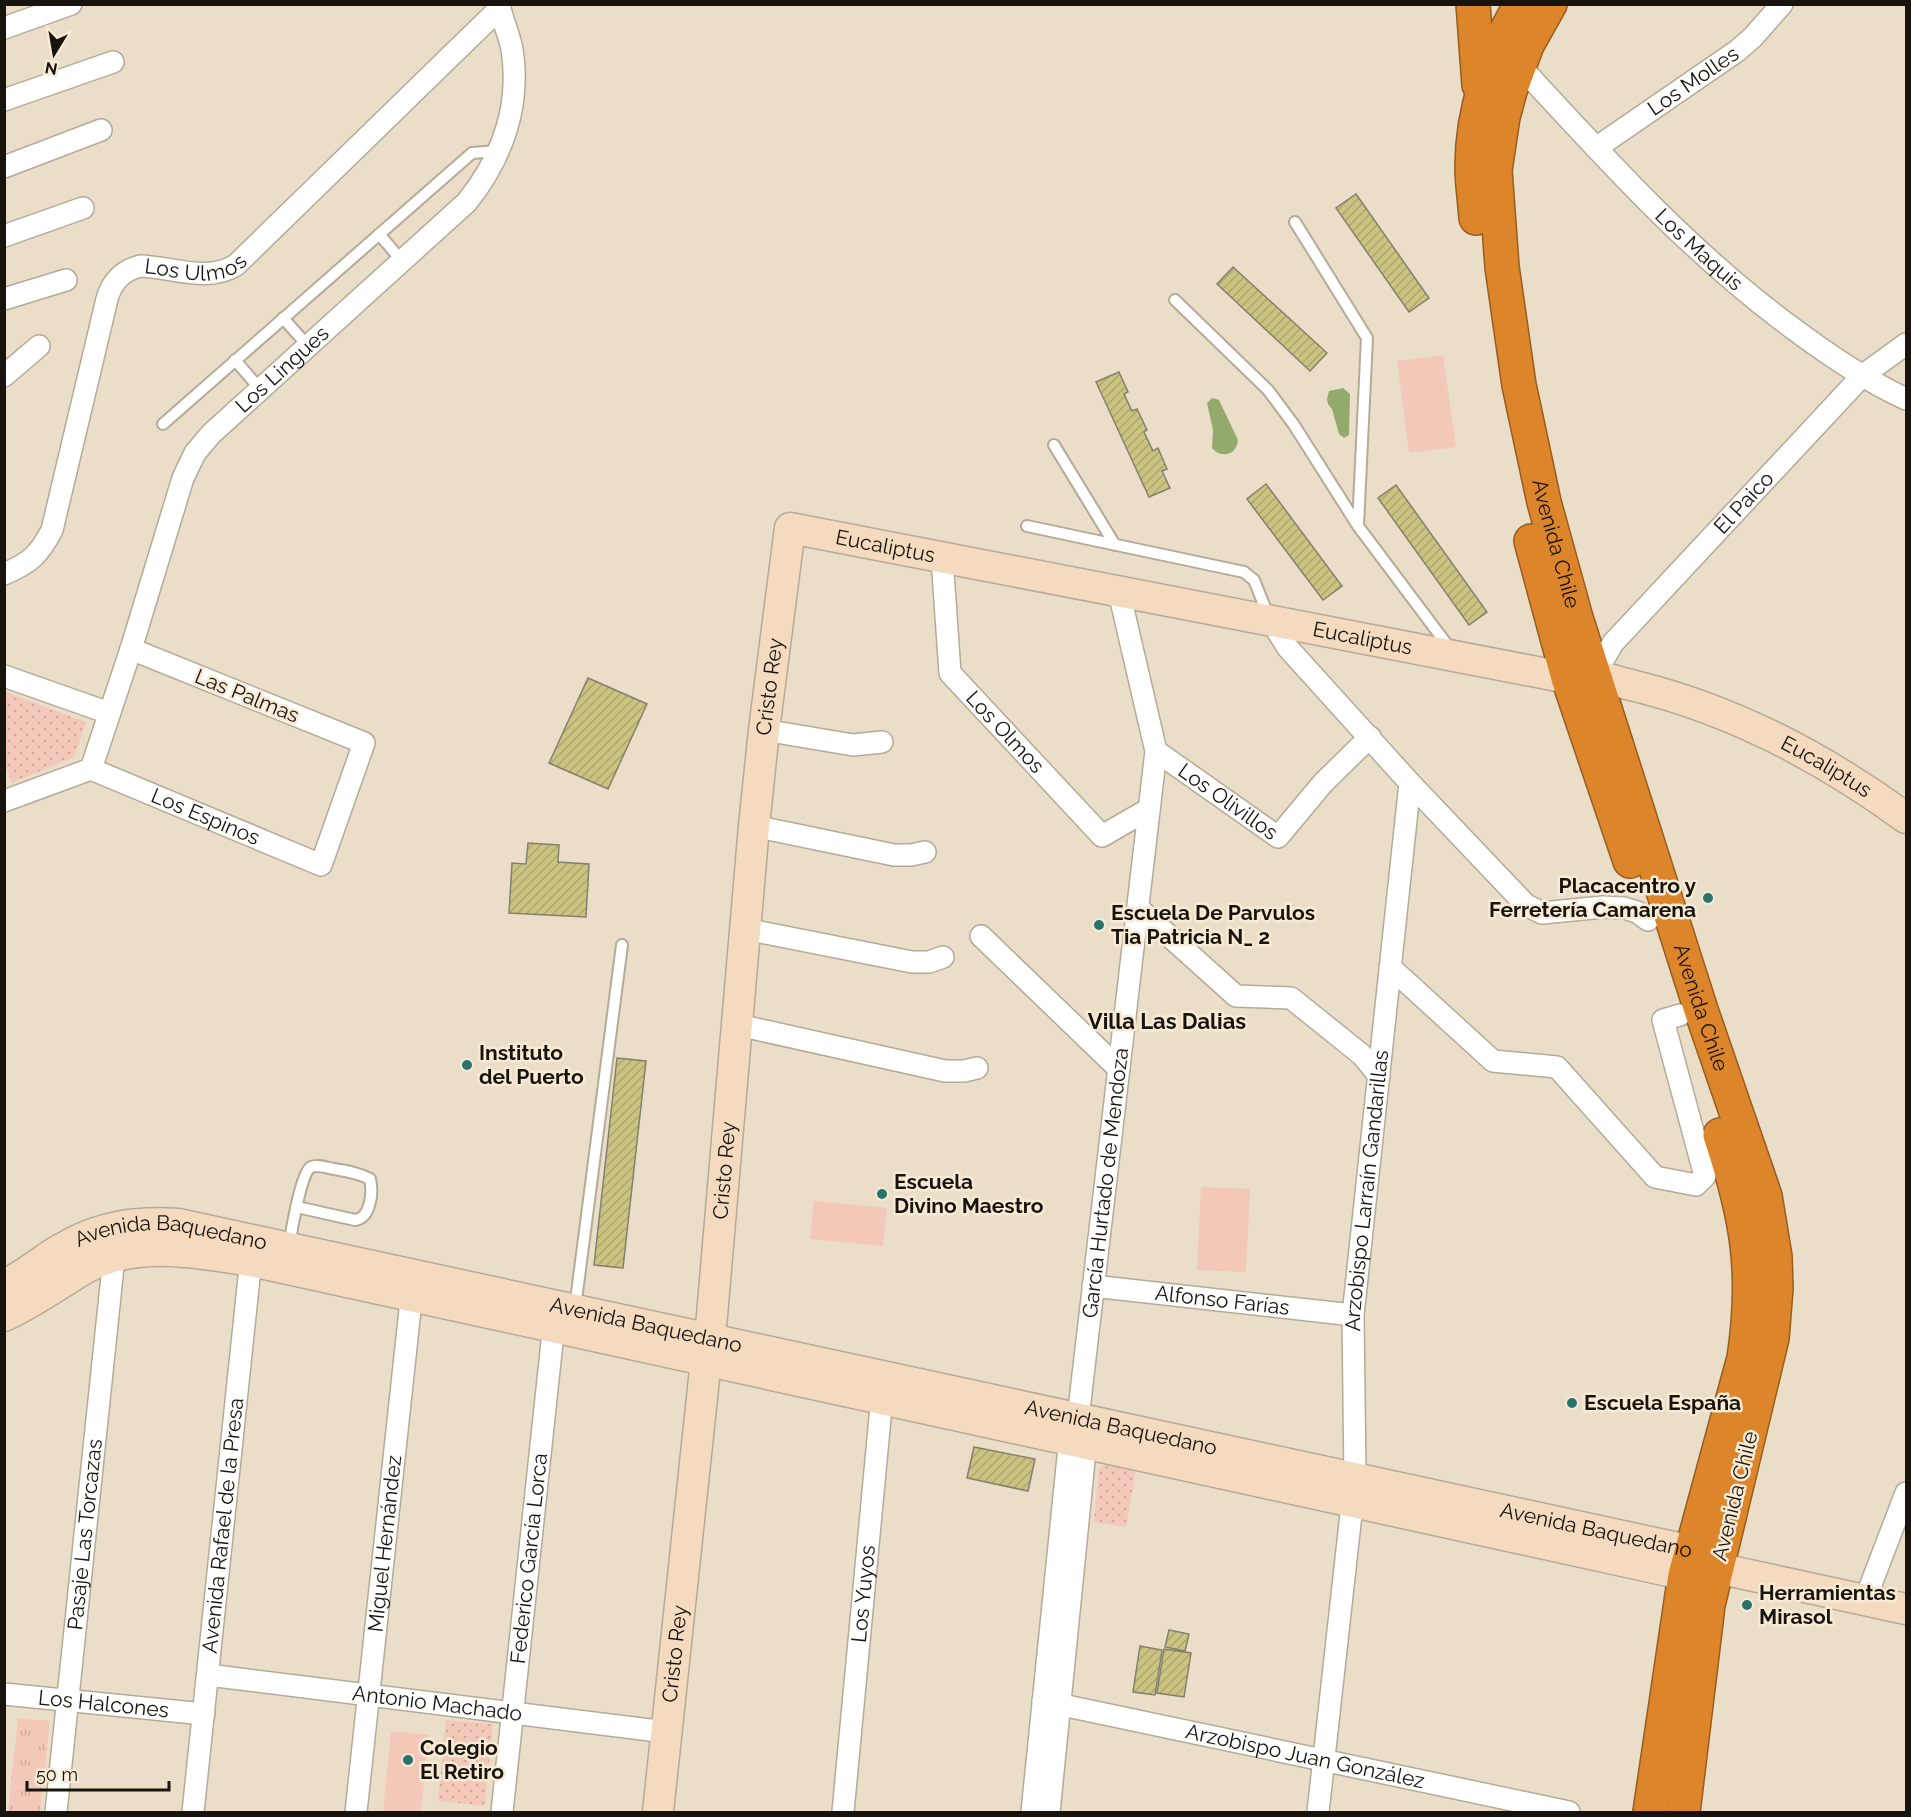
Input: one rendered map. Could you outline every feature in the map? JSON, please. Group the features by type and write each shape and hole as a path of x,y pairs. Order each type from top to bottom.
{"highway":[{"path":"1473,4 1480,102"},
{"name":"Avenida Chile","path":"1521,4 1500,43 1480,102 1472,168 1481,273 1506,429 1528,529 1701,1010 1765,1196 1771,1227 1776,1288 1772,1338 1698,1565 1708,1605 1683,1812"},
{"name":"Avenida Chile","path":"1550,4 1532,35 1519,65 1503,117 1495,170 1502,267 1519,385 1559,560 1581,677 1648,920 1741,1201 1748,1244 1750,1279 1748,1331 1744,1358 1698,1565 1650,1812"}],"street":[{"path":"4,28 71,4"},
{"name":"Los Molles","path":"1596,148 1737,51 1769,21 1782,4"},
{"name":"Los Lingues","path":"91,769 188,465 202,443 467,202 480,186 500,151 511,112 514,82 512,50 499,6"},
{"name":"Los Ulmos","path":"4,574 22,567 37,556 52,530 107,298 115,280 130,269 140,266 210,274 236,265 499,6"},
{"path":"4,100 113,62"},
{"name":"Los Maquis","path":"1519,65 1643,199 1719,271 1794,330 1862,376 1906,399"},
{"path":"4,167 101,130"},
{"path":"4,236 83,208"},
{"path":"4,299 66,280"},
{"name":"El Paico","path":"1581,677 1862,376 1906,344"},
{"path":"4,376 39,346"},
{"name":"Eucaliptus","path":"790,528 1455,656 1641,687 1687,702 1776,738 1860,785 1906,818"},
{"name":"Cristo Rey","path":"658,1812 707,1349 738,1025 754,826 790,528"},
{"name":"Los Olmos","path":"942,558 950,673 1102,836 1149,809"},
{"name":"García Hurtado de Mendoza","path":"1032,1812 1051,1703 1093,1286 1156,751 1119,592"},
{"path":"1270,621 1288,648 1410,783 1526,905 1542,913 1603,906 1624,908 1637,912 1648,920"},
{"name":"Las Palmas","path":"131,648 364,743 321,865"},
{"path":"4,676 109,713"},
{"path":"764,730 853,744 882,742"},
{"name":"Los Olivillos","path":"1156,751 1278,837 1323,783 1370,737"},
{"path":"4,801 91,769"},
{"name":"Los Espinos","path":"91,769 321,865"},
{"name":"Arzobispo Larraín Gandarillas","path":"1318,1812 1354,1490 1353,1315 1410,783"},
{"path":"754,826 894,855 925,852"},
{"path":"1138,908 1236,996 1291,998 1362,1055 1379,1076"},
{"path":"745,929 912,962 929,962 943,957"},
{"path":"981,936 1119,1069"},
{"path":"1390,967 1493,1061 1557,1067 1655,1177 1696,1185 1705,1176 1663,1020 1680,1015"},
{"path":"738,1025 945,1071 977,1068"},
{"name":"Avenida Baquedano","path":"4,1285 78,1239 114,1227 157,1222 178,1224 252,1250 413,1285 562,1313 707,1349 883,1387 1078,1433 1906,1609"},
{"name":"Avenida Baquedano","path":"4,1316 34,1301 85,1269 114,1257 157,1250 252,1250 289,1247 413,1285"},
{"name":"Avenida Rafael de la Presa","path":"194,1812 252,1250"},
{"name":"Pasaje Las Torcazas","path":"56,1812 114,1257"},
{"name":"Miguel Hernández","path":"356,1812 413,1285"},
{"name":"Alfonso Farías","path":"1093,1286 1353,1315"},
{"name":"Federico García Lorca","path":"502,1812 512,1713 562,1313"},
{"name":"Los Yuyos","path":"843,1812 883,1387"},
{"path":"1865,1600 1906,1493"},
{"name":"Antonio Machado","path":"208,1675 666,1732"},
{"name":"Los Halcones","path":"4,1694 204,1714"},
{"name":"García Hurtado de Mendoza","path":"1049,1812 1051,1703"},
{"name":"Arzobispo Juan González","path":"1051,1703 1569,1812"}],"lane":[{"path":"163,424 472,153 500,151"},
{"path":"1295,222 1367,338 1358,526"},
{"path":"379,234 402,261"},
{"path":"1176,300 1268,390 1294,424 1358,526 1455,656"},
{"path":"283,318 308,346"},
{"path":"235,360 260,389"},
{"path":"1054,445 1115,544"},
{"path":"1027,526 1244,572 1254,580 1270,621"},
{"path":"562,1313 622,945"},
{"path":"289,1247 297,1207 305,1173 310,1167 319,1166 362,1174 370,1179 372,1186 367,1214 362,1219 355,1220 297,1207"}],"green space":[{"path":"1443,355 1456,447 1409,453 1397,361"},
{"path":"5,692 86,722 74,757 12,783 5,765"},
{"path":"1201,1187 1250,1189 1246,1272 1197,1270"},
{"path":"814,1201 887,1208 883,1246 810,1239"},
{"path":"1108,1464 1136,1469 1126,1527 1094,1522 1099,1467"},
{"path":"18,1718 50,1721 40,1812 8,1812"},
{"path":"446,1720 493,1724 485,1806 438,1801"},
{"path":"391,1731 429,1735 421,1812 383,1812"}],"shaded area":[{"path":"1343,388 1350,394 1349,435 1344,438 1339,434 1327,399 1329,391"},
{"path":"1212,398 1219,400 1238,440 1235,449 1228,454 1220,454 1212,448 1213,430 1207,403"}],"building":[{"path":"1356,194 1429,298 1409,312 1336,208"},
{"path":"1233,267 1327,353 1310,371 1217,284"},
{"path":"1119,372 1128,392 1124,394 1132,411 1137,409 1147,430 1144,432 1153,451 1158,448 1167,469 1162,471 1170,488 1149,497 1096,382"},
{"path":"1266,484 1342,586 1323,600 1247,499"},
{"path":"1396,485 1487,612 1469,625 1378,498"},
{"path":"588,678 647,704 608,789 549,763"},
{"path":"528,843 559,845 558,862 589,864 586,917 509,913 512,863 526,864"},
{"path":"617,1058 646,1061 623,1268 594,1265"},
{"path":"974,1447 1035,1459 1028,1491 967,1478"},
{"path":"1169,1630 1189,1634 1185,1651 1165,1647"},
{"path":"1140,1646 1162,1650 1155,1695 1133,1692"},
{"path":"1164,1649 1191,1653 1184,1697 1157,1693"}],"place":[{"name":"Placacentro y Ferretería Camarena","path":"1708,898"},
{"name":"Escuela De Parvulos Tia Patricia N_ 2","path":"1099,925"},
{"name":"Instituto del Puerto","path":"467,1065"},
{"name":"Escuela Divino Maestro","path":"882,1194"},
{"name":"Escuela España","path":"1572,1403"},
{"name":"Herramientas Mirasol","path":"1747,1605"},
{"name":"Colegio El Retiro","path":"408,1760"}],"district":[{"name":"Villa Las Dalias","path":"1167,1021"}]}
